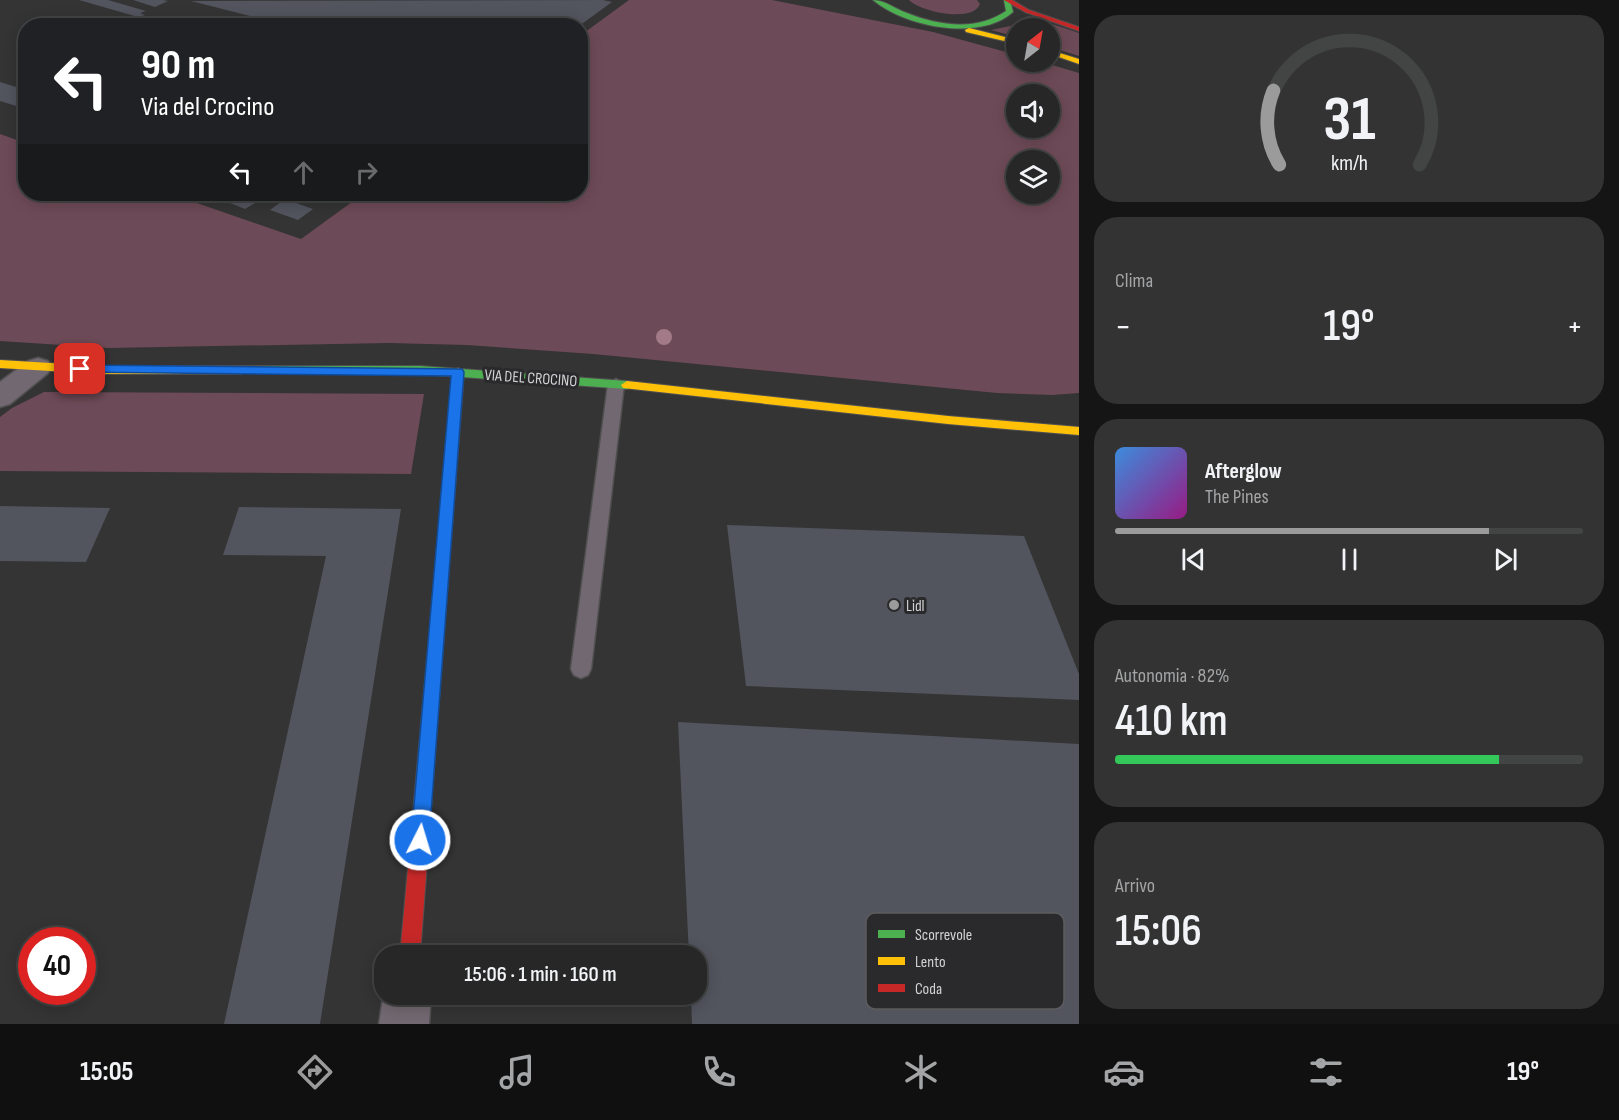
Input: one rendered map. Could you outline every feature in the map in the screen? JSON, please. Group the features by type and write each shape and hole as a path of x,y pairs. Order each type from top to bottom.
{"street":[{"path":"955,27 978,26 1004,20 1012,8 1007,0"},
{"path":"1007,0 1037,15 1079,28"},
{"path":"862,1 877,2 904,18 1006,39"},
{"path":"1060,55 1079,62"},
{"name":"VIA DEL CROCINO","path":"0,364 101,370 458,372 616,384 948,420 1073,429"},
{"path":"0,397 38,367"},
{"path":"411,945 458,372"},
{"path":"404,1024 406,1005"}],"lane":[{"path":"581,669 616,384"}],"shaded area":[{"path":"629,0 772,0 933,32 1006,52 1006,72 1060,72 1060,67 1079,73 1079,393 1052,395 997,393 593,354 467,345 389,343 108,348 0,341 0,134 18,140 18,201 191,201 301,239 353,201 588,201 588,30"},
{"path":"909,0 977,0 980,4 968,13 946,14 934,12"},
{"path":"1006,27 1006,34 991,30"},
{"path":"1060,27 1079,33 1079,56 1060,50"},
{"path":"44,392 424,394 411,474 0,471 0,417 12,408"}],"building":[{"path":"79,0 108,0 146,11 140,13 145,15 138,17"},
{"path":"133,0 163,0 168,1 155,7"},
{"path":"603,0 612,2 588,19 258,18 191,1"},
{"path":"0,82 18,88 18,107 0,101"},
{"path":"233,201 258,201 245,209 230,203"},
{"path":"282,201 291,201 313,209 298,220 270,210"},
{"path":"0,506 110,508 86,562 0,561"},
{"path":"239,507 401,509 320,1024 224,1024 326,556 223,555"},
{"name":"Lidl","path":"727,525 1024,536 1079,674 1079,700 746,686"},
{"path":"678,722 1079,744 1079,1024 692,1024 691,1005 707,1005 707,945 688,945"}],"traffic: fast":[{"path":"876,0 889,8 924,21 963,27 997,21 1010,12 1007,0"},
{"path":"241,370 420,370 627,385"}],"traffic: slow":[{"path":"969,30 1006,39"},
{"path":"1060,55 1079,62"},
{"path":"0,364 101,370 241,370"},
{"path":"440,593 458,372"},
{"path":"627,385 948,420 1079,431"}],"traffic: jam":[{"path":"1007,0 1027,11 1079,29"},
{"path":"411,945 440,593"}],"place":[{"name":"Lidl","path":"894,605"}],"route":[{"path":"80,369 458,372 420,840"}]}
